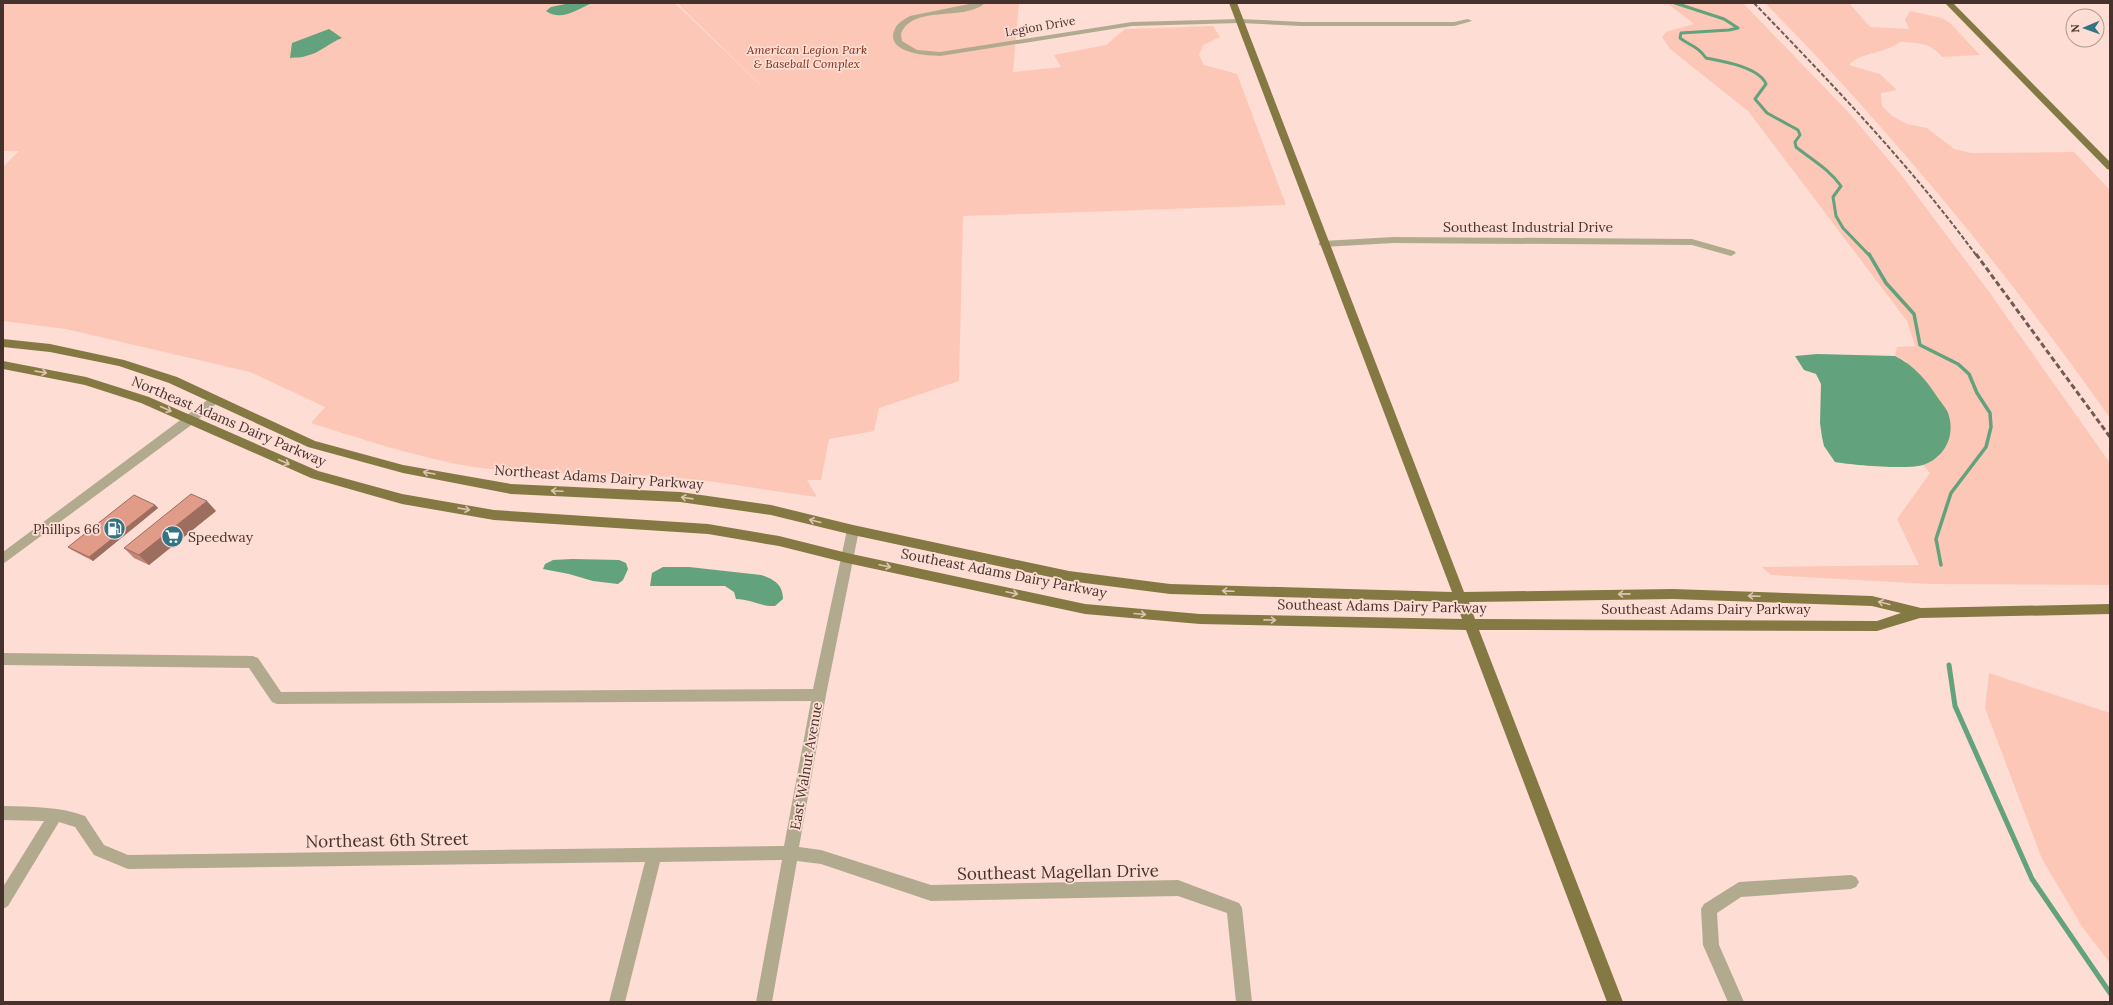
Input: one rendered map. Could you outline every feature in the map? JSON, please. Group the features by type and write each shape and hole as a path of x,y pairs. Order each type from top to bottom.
{"main road":[{"path":"1233,3 1323,244 1615,1002"},
{"path":"1949,3 2110,167"},
{"name":"Northeast Adams Dairy Parkway","path":"3,343 50,348 120,362 173,380 312,444 403,468 512,489 688,498 771,510 853,530"},
{"name":"Northeast Adams Dairy Parkway","path":"3,365 86,380 145,400 315,475 402,499 494,514 708,529 779,541 847,558"},
{"name":"Southeast Adams Dairy Parkway","path":"853,530 1069,576 1170,589 1459,597 1689,594 1872,600 1922,613"},
{"name":"Southeast Adams Dairy Parkway","path":"847,558 1085,608 1200,619 1470,623 1877,626 1922,613 2110,608"}],"street":[{"path":"930,13 939,8 942,3"},
{"path":"930,13 956,11 981,3"},
{"name":"Legion Drive","path":"930,13 907,20 899,27 896,36 899,44 911,51 925,54 940,54 1058,36 1107,26 1240,21"},
{"path":"1240,21 1363,25 1454,24 1468,21"},
{"name":"Southeast Industrial Drive","path":"1323,244 1394,240 1692,242 1731,253"},
{"path":"3,559 190,420 214,399"},
{"name":"East Walnut Avenue","path":"764,1002 819,694 853,530"},
{"path":"3,659 253,662 277,698 819,694"},
{"name":"Northeast 6th Street","path":"3,813 56,814 80,822 100,850 128,862 791,853"},
{"path":"3,901 56,814"},
{"name":"Southeast Magellan Drive","path":"791,853 821,858 931,893 1178,888 1234,908 1244,1002"},
{"path":"617,1002 654,855"},
{"path":"1736,1002 1711,945 1709,909 1739,890 1851,882"}],"green space":[{"name":"American Legion Park & Baseball Complex","path":"3,3 675,3 775,99 677,3 1019,3 1013,72 1061,67 1054,55 1106,45 1125,29 1213,26 1220,37 1203,45 1199,55 1204,65 1237,74 1286,205 963,216 959,381 879,408 874,431 829,439 821,480 807,480 817,497 675,477 519,472 474,467 412,454 311,423 325,407 250,372 66,329 3,321 3,167 19,151 3,151"},
{"path":"1667,3 1743,3 1850,114 1902,176 1987,289 2110,463 2110,585 1930,584 1771,575 1762,567 1919,565 1897,519 1930,473 1923,465 1939,456 1906,361 1895,356 1897,347 1915,346 1907,321 1748,111 1670,49 1662,37 1666,32 1694,24"},
{"path":"1765,3 1849,3 1870,27 1909,29 1905,20 1910,11 1942,18 1950,23 1980,55 1942,57 1933,48 1923,44 1900,42 1887,49 1866,55 1854,61 1849,65 1880,74 1897,90 1881,93 1882,106 1892,116 1907,124 1927,128 1954,149 1971,153 2074,152 2110,190 2110,418 2030,309 1946,203 1858,101"},
{"path":"1989,673 2110,713 2110,963 2083,928 2042,859 1985,708"}],"shaded area":[{"path":"570,3 592,3 563,15 552,14 546,11 551,7"},
{"path":"329,29 342,38 311,55 290,58 292,43"},
{"path":"1817,354 1895,356 1908,364 1925,380 1945,407 1948,414 1950,424 1949,439 1942,452 1930,462 1923,465 1905,467 1835,462 1824,446 1822,437 1820,423 1821,384 1816,374 1804,370 1795,356"},
{"path":"553,560 619,560 626,563 628,569 623,580 618,584 593,581 569,574 543,569 545,564"},
{"path":"663,567 689,567 761,575 770,578 779,586 783,594 783,599 775,606 770,606 736,599 734,592 725,586 650,586 652,573"}],"building":[{"path":"191,494 207,501 139,555 124,548"},
{"name":"Phillips 66","path":"134,495 155,505 89,557 68,547"}],"waterway":[{"path":"1675,3 1724,19 1738,28 1729,30 1681,33 1680,38 1697,49 1706,58 1748,69 1762,78 1766,84 1755,99 1767,113 1798,130 1800,135 1795,142 1796,147 1826,170 1841,186 1833,197 1836,216 1843,228 1869,255"},
{"path":"1869,254 1886,283 1914,314 1920,345 1958,364 1969,374 1977,393 1990,413 1991,427 1986,447 1951,493 1936,539 1941,565"},
{"path":"1949,665 1955,706 2032,879 2110,993"}],"railway":[{"path":"1754,3 1870,126 1924,189 1976,255"},
{"path":"1976,254 2110,437"}],"place":[{"name":"Phillips 66","path":"115,529"},
{"name":"Speedway","path":"173,537"}]}
